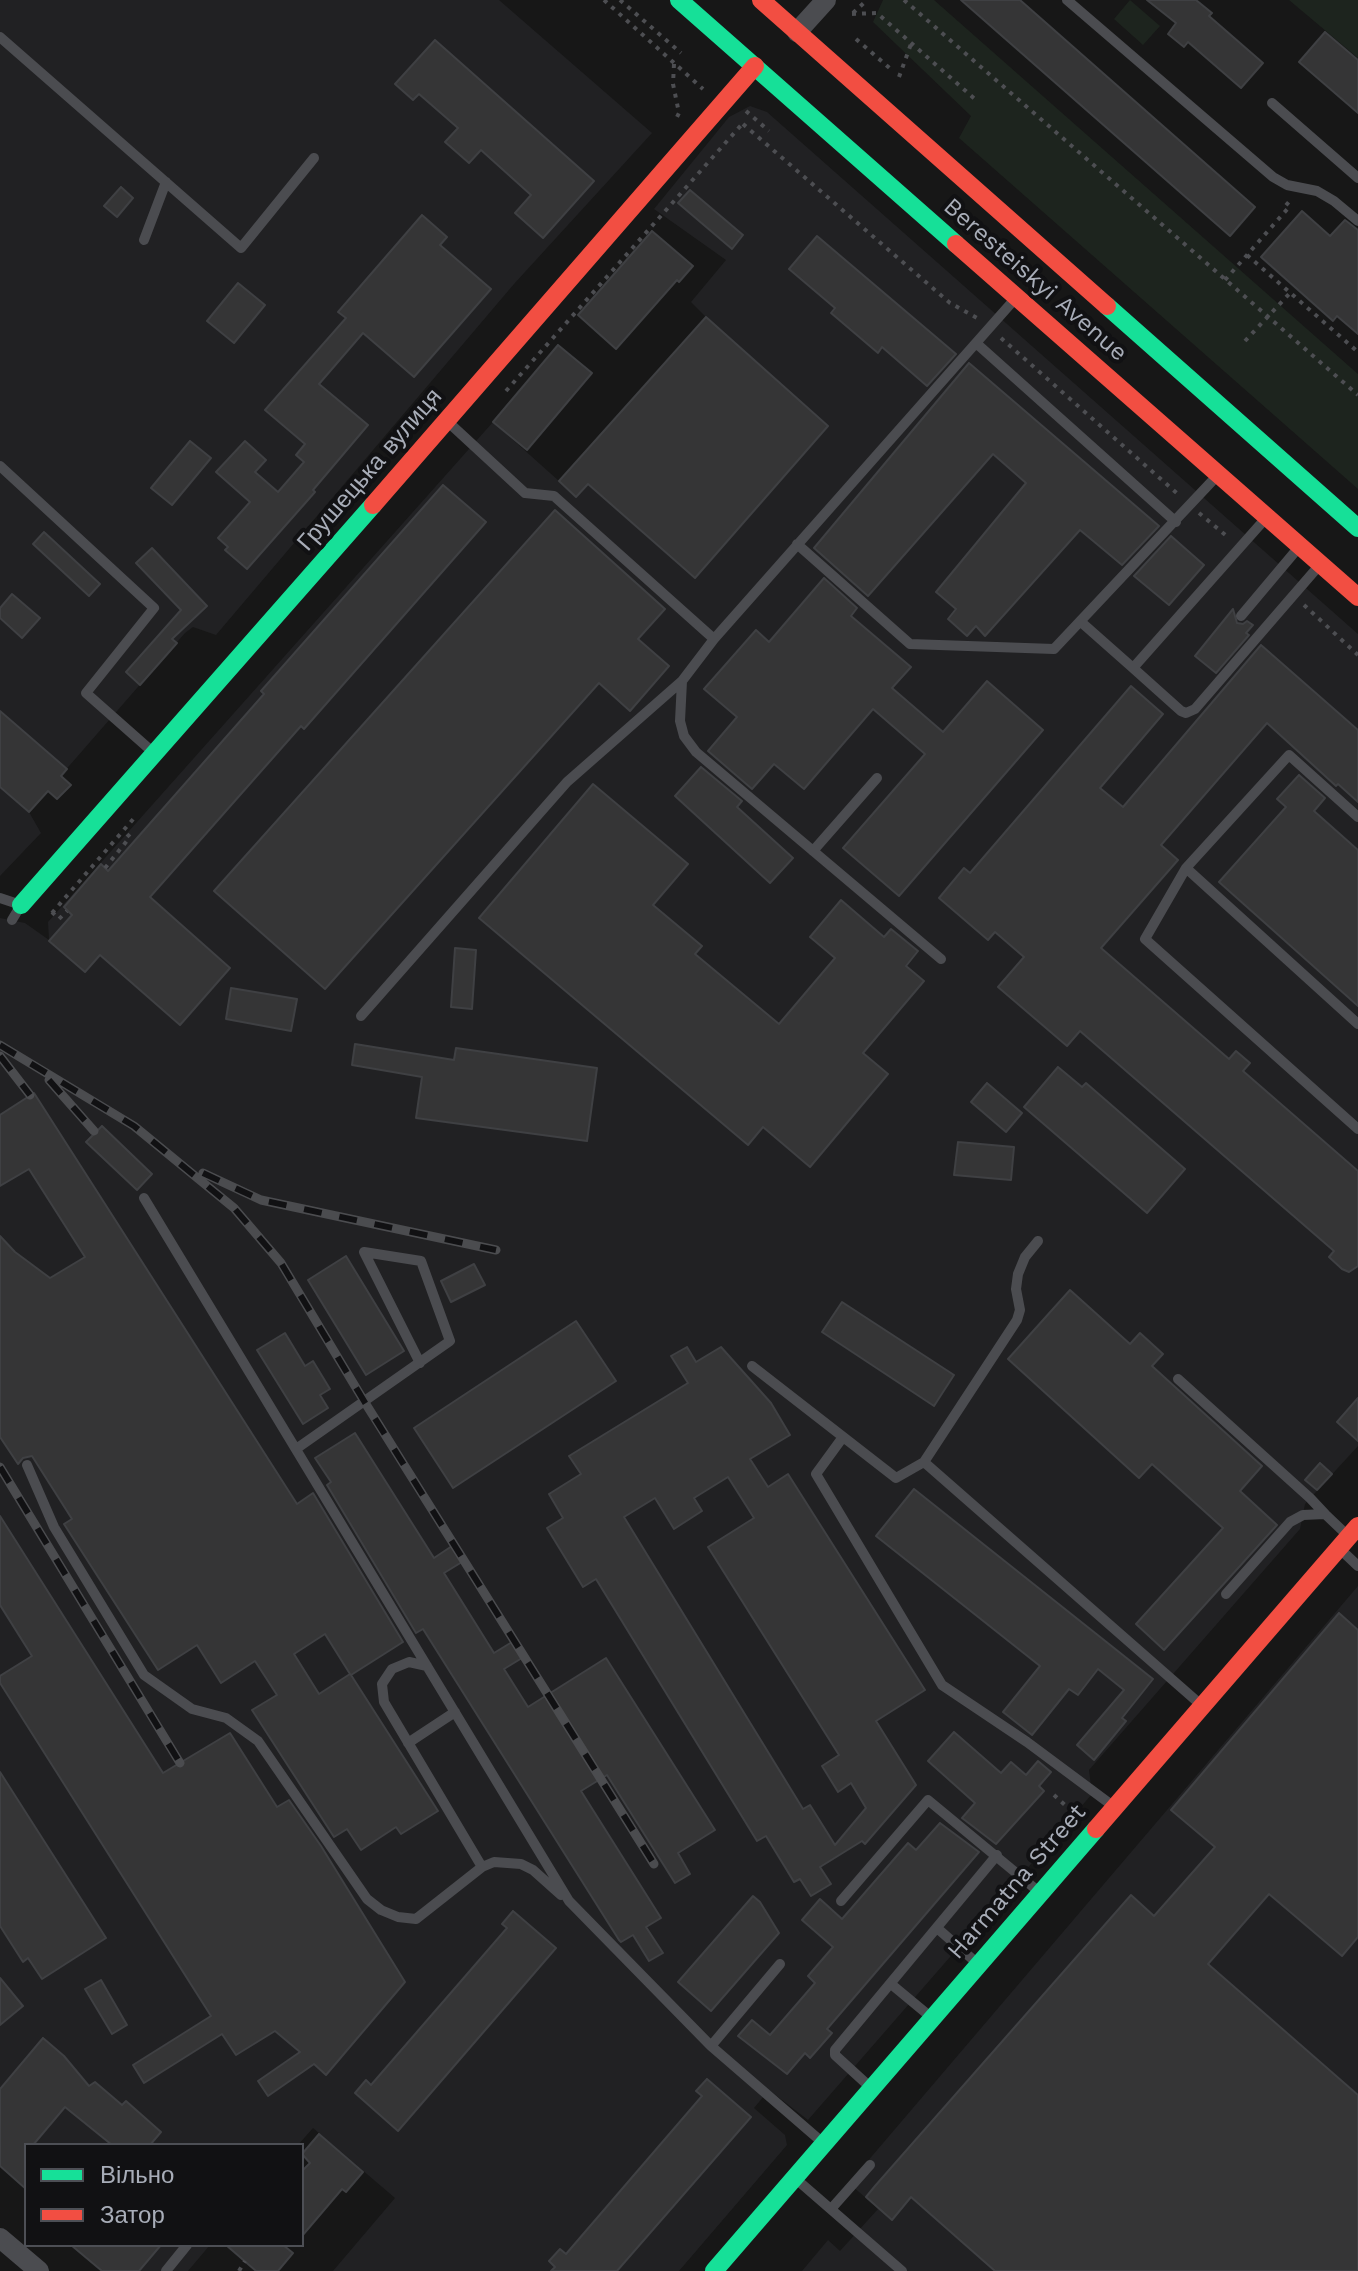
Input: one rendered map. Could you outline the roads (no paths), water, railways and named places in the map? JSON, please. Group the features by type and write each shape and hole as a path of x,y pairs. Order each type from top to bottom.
{"street":[{"name":"Beresteiskyi Avenue","path":"679,0 1358,597"},
{"name":"Beresteiskyi Avenue","path":"761,0 1358,528"},
{"path":"797,32 826,0"},
{"name":"Грушецька вулиця","path":"16,912 755,66"},
{"name":"Harmatna Street","path":"714,2271 1349,1537"},
{"path":"0,2238 39,2271"}],"lane":[{"path":"1067,0 1273,177 1287,185 1317,191 1358,221"},
{"path":"0,37 241,248 314,158"},
{"path":"1272,103 1358,178"},
{"path":"144,240 166,182"},
{"path":"361,1016 567,782 682,681 714,639 1017,296"},
{"path":"976,343 1176,522"},
{"path":"446,419 525,493 554,496 714,639"},
{"path":"0,466 154,608 86,693 155,755"},
{"path":"797,544 913,645 1054,649 1219,474"},
{"path":"1133,668 1267,517"},
{"path":"1241,616 1301,546"},
{"path":"1081,622 1181,711 1190,712 1321,564"},
{"path":"682,681 680,721 684,736 696,752 941,959"},
{"path":"1358,817 1289,755 1186,868 1145,939 1358,1129"},
{"path":"813,851 877,778"},
{"path":"1186,868 1358,1024"},
{"path":"0,898 16,912"},
{"path":"144,1198 569,1901"},
{"path":"752,1366 896,1478 924,1462 1017,1320 1020,1310 1016,1289 1018,1274 1025,1257 1038,1241"},
{"path":"296,1449 420,1363 450,1341 421,1261 364,1252 420,1363"},
{"path":"1178,1379 1349,1537 1358,1566"},
{"path":"843,1437 816,1474 942,1685 1027,1742 1114,1807"},
{"path":"924,1462 1203,1707"},
{"path":"27,1465 54,1527 144,1675 192,1709 226,1718 258,1741 367,1899 381,1910 398,1917 416,1919 482,1867 494,1862 521,1864 533,1870 569,1901 711,2046 824,2143"},
{"path":"1226,1594 1290,1522 1303,1515 1325,1514"},
{"path":"427,1666 409,1662 392,1669 382,1684 384,1702 482,1867"},
{"path":"408,1743 455,1712"},
{"path":"841,1901 928,1800 1040,1892"},
{"path":"871,2088 834,2052 997,1855"},
{"path":"937,1928 978,1964"},
{"path":"711,2046 780,1964"},
{"path":"891,1984 932,2018"},
{"path":"831,2209 870,2165"},
{"path":"794,2178 902,2271"},
{"path":"166,2271 185,2247"}],"railway":[{"path":"0,1045 134,1126 234,1208 281,1263 654,1864"},
{"path":"0,1056 30,1095"},
{"path":"49,1080 94,1131"},
{"path":"203,1173 261,1200 496,1250"},
{"path":"0,1467 180,1763"}]}
